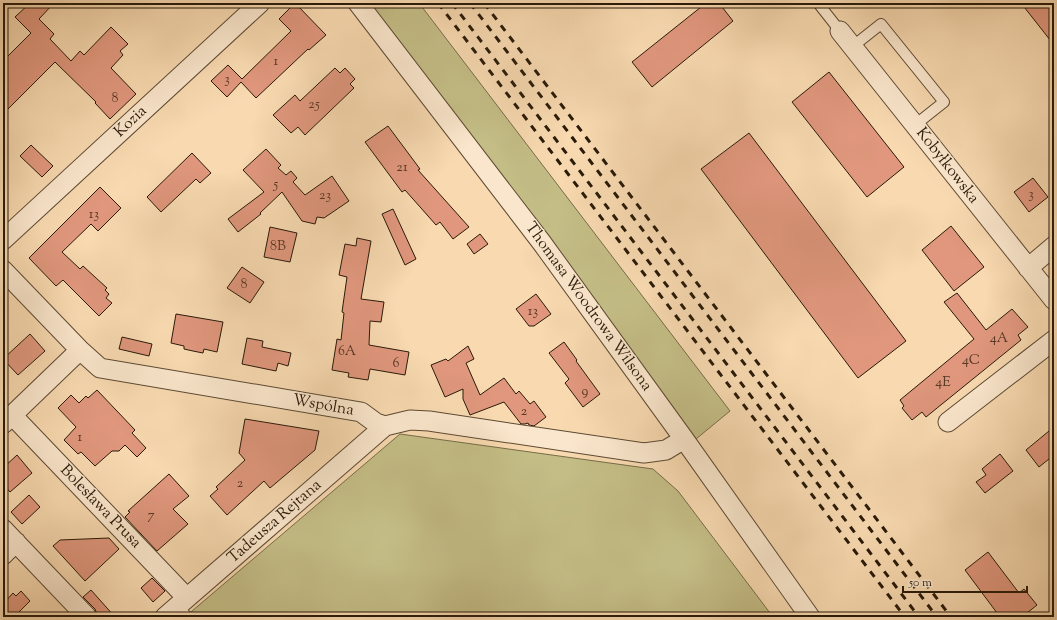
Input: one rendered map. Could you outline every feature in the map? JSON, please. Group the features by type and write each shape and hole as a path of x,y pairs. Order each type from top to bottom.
{"street":[{"name":"Kozia","path":"3,240 260,3"},
{"name":"Thomasa Woodrowa Wilsona","path":"358,3 542,243 684,439 810,617"},
{"name":"Kobyłkowska","path":"840,31 1054,300"},
{"path":"1028,268 1054,246"},
{"name":"Wspólna","path":"3,270 80,350 100,368 361,412 376,423 385,426"},
{"path":"948,422 1054,340"},
{"path":"8,420 80,350"},
{"name":"Bolesława Prusa","path":"8,420 179,609"},
{"path":"385,426 410,420 429,420 644,453 666,450 684,439"},
{"name":"Tadeusza Rejtana","path":"179,609 385,426"},
{"path":"3,528 9,548 87,617"}],"lane":[{"path":"818,3 840,31"},
{"path":"852,47 881,24 944,102 915,125"}],"shaded area":[{"path":"367,3 419,3 730,411 696,439 584,285"},
{"path":"400,434 653,469 678,491 773,617 185,617"}],"building":[{"path":"30,3 54,3 39,19 54,34 50,39 71,61 80,51 84,55 111,27 128,44 120,51 123,55 111,68 136,94 110,119 95,103 96,102 55,62 3,114 3,61 31,33 15,17"},
{"path":"295,3 326,35 309,50 308,49 256,98 241,82 227,97 211,81 228,65 242,79 291,31 279,19"},
{"path":"706,3 719,3 733,21 652,87 632,62"},
{"path":"1021,3 1054,3 1054,45"},
{"path":"335,68 340,73 345,68 355,79 350,84 354,88 305,135 298,127 291,133 273,115 295,95 300,101"},
{"path":"829,72 904,167 867,197 792,102"},
{"path":"388,126 420,169 418,170 469,227 453,239 440,222 436,225 405,190 402,192 365,142"},
{"path":"749,133 906,341 858,378 701,169"},
{"path":"31,145 53,166 42,177 20,156"},
{"path":"266,149 281,165 278,168 286,175 291,171 297,178 293,182 305,195 332,176 349,201 324,218 317,217 315,224 302,221 282,192 260,213 261,214 238,232 228,219 264,192 243,170"},
{"path":"192,153 211,173 200,183 196,179 161,212 147,197"},
{"path":"1033,178 1048,197 1029,212 1014,192"},
{"path":"100,187 121,208 98,231 91,224 62,252 80,269 83,266 107,288 105,290 109,294 106,298 112,303 99,316 63,280 56,286 29,258"},
{"path":"393,209 416,259 405,265 382,214"},
{"path":"951,226 984,267 954,291 922,250"},
{"path":"270,227 297,233 290,262 264,257"},
{"path":"480,234 488,244 474,254 467,244"},
{"path":"357,238 371,241 361,299 384,302 381,322 370,321 369,345 409,352 405,375 370,369 368,380 348,377 349,373 332,370 337,339 341,340 344,313 342,312 347,277 339,275 345,244 356,246"},
{"path":"242,267 264,282 250,303 227,288"},
{"path":"957,293 986,330 1012,309 1028,327 1018,335 1021,340 926,417 922,412 912,420 902,408 904,406 900,400 974,339 944,302"},
{"path":"536,294 551,314 534,326 529,326 516,309"},
{"path":"176,314 223,322 217,352 204,349 203,353 184,349 184,346 171,343"},
{"path":"30,334 45,351 18,375 3,359"},
{"path":"122,337 152,344 149,356 119,349"},
{"path":"247,338 263,341 262,347 291,353 288,366 278,363 276,371 242,364"},
{"path":"564,342 600,394 583,407 565,383 569,379 549,353"},
{"path":"468,346 474,359 466,363 480,395 504,378 516,394 519,391 530,404 534,401 546,417 534,426 529,425 528,423 521,424 504,402 470,415 463,399 463,389 445,397 431,365 446,359 448,361"},
{"path":"97,390 135,430 132,433 146,448 137,457 125,445 119,451 112,451 95,466 81,452 78,454 64,440 76,427 58,408 71,395 79,403 86,396 88,398"},
{"path":"245,419 319,431 315,450 270,488 264,481 227,515 210,496 218,489 216,487 245,460 239,453"},
{"path":"1049,431 1054,439 1054,455 1039,467 1026,450"},
{"path":"1000,454 1013,471 985,493 976,482 986,475 982,469"},
{"path":"17,455 32,473 10,492 3,484 3,468"},
{"path":"169,474 189,496 173,509 188,524 157,551 125,517 130,512 128,511"},
{"path":"29,495 40,507 22,524 11,512"},
{"path":"109,538 119,549 85,581 53,546 60,540"},
{"path":"988,552 1019,593 1024,589 1037,605 1022,617 1000,617 965,570"},
{"path":"152,578 165,591 153,602 141,588"},
{"path":"91,590 115,617 98,617 95,609 83,597"},
{"path":"21,591 30,601 14,617 3,617 3,604 13,593 16,596"}],"railway":[{"path":"438,3 905,617"},
{"path":"452,3 919,617"},
{"path":"470,3 937,617"},
{"path":"484,3 951,617"}]}
